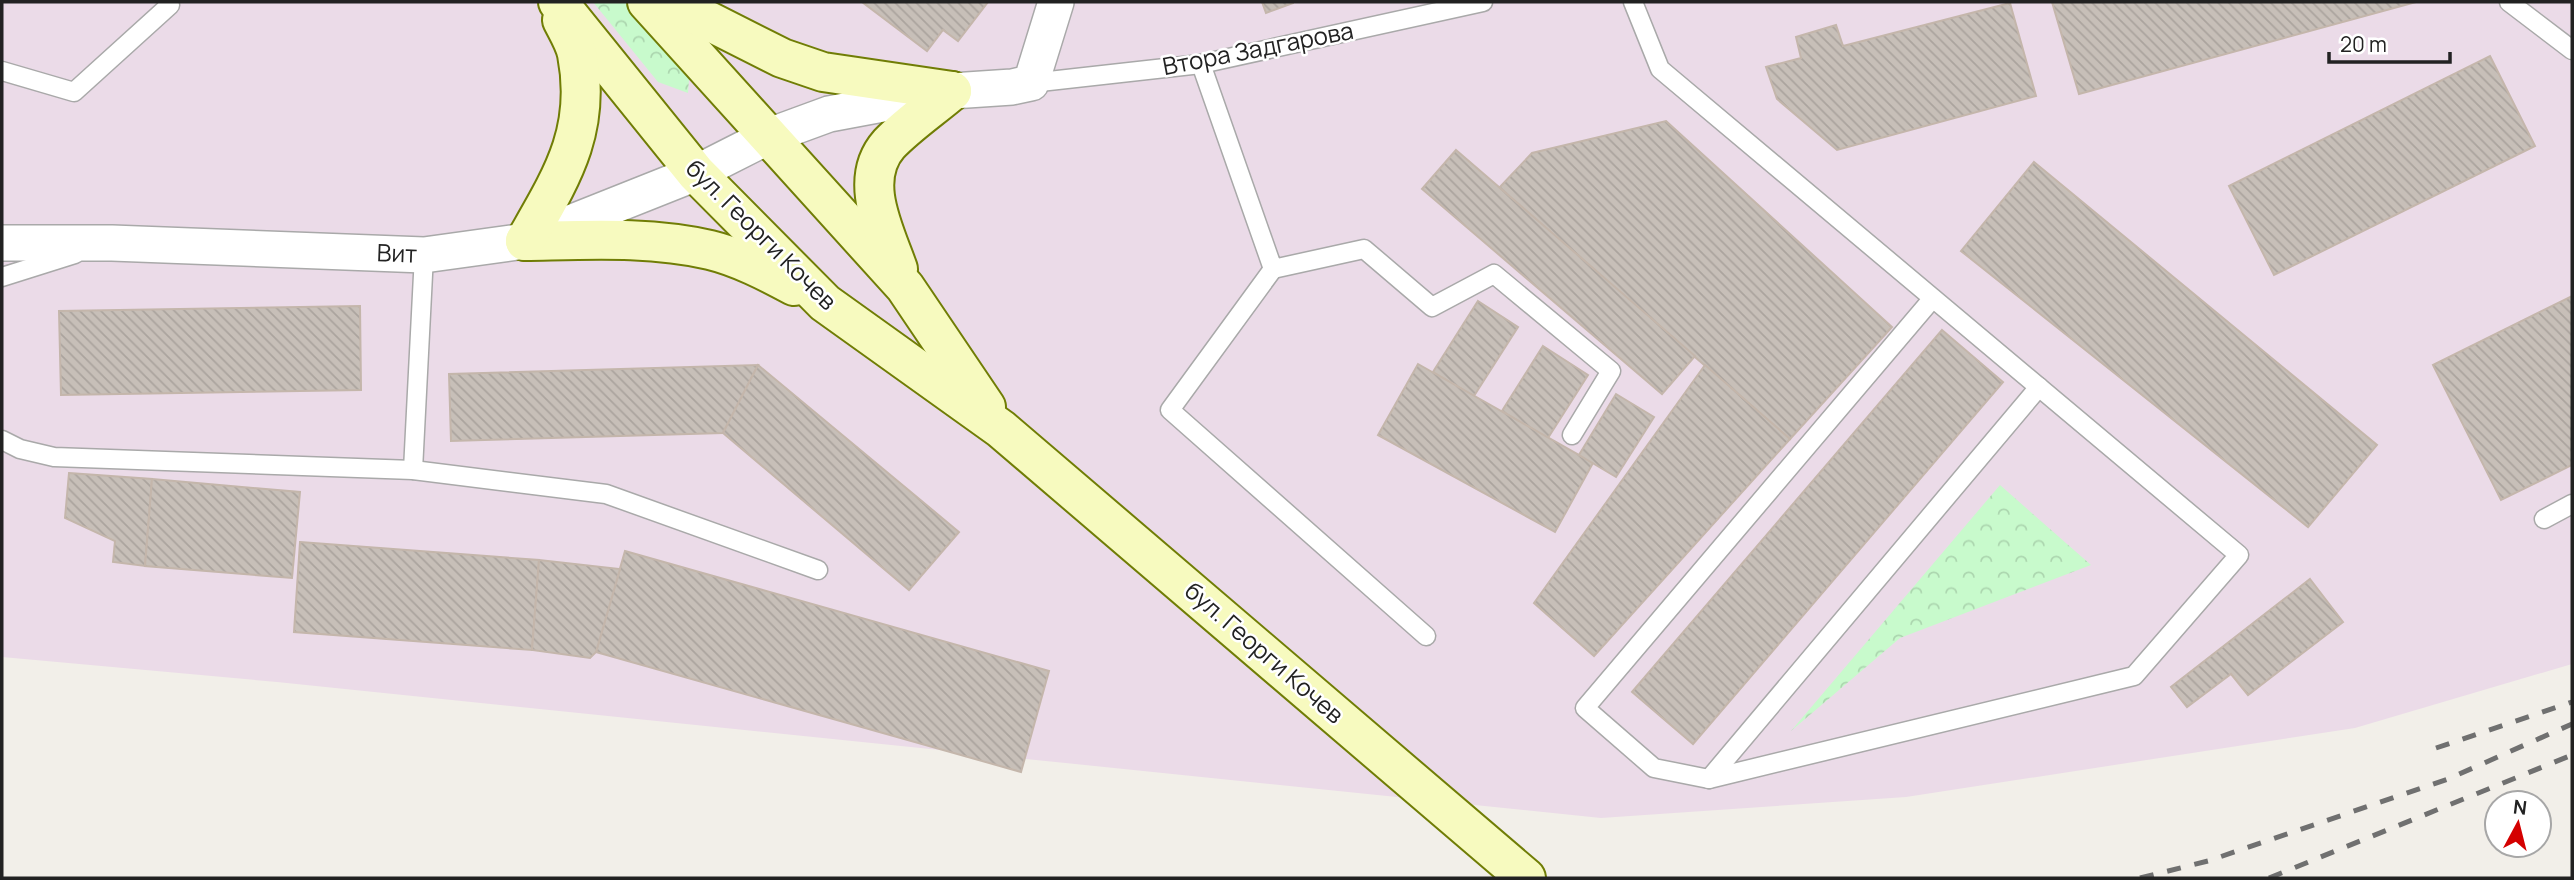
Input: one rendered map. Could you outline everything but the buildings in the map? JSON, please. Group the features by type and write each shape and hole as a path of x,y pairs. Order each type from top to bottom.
{"main road":[{"name":"бул. Георги Кочев","path":"556,2 696,173 825,303 1001,429 1526,878"},
{"path":"556,2 577,52 581,97 575,143 567,167 525,242 667,242 712,250 762,269 825,303"},
{"name":"бул. Георги Кочев","path":"647,2 905,287 1001,429"},
{"path":"671,2 782,58 822,72 952,91"},
{"path":"905,287 877,211 873,176 887,146 952,91"}],"street":[{"path":"1031,83 1056,2"},
{"name":"Вит","path":"2,243 112,243 424,255 525,242 696,173 769,136 829,114 952,91 1012,88 1031,83"}],"lane":[{"path":"2,71 74,92 170,5 167,2"},
{"name":"Втора Задгарова","path":"1031,83 1201,64 1483,2"},
{"path":"1633,2 1660,69 1933,298 2239,555 2134,676 1709,779 1654,768 1585,708 1933,298"},
{"path":"2509,2 2572,50"},
{"path":"1201,64 1273,269"},
{"path":"2,277 112,243"},
{"path":"1426,636 1170,410 1273,269 1364,249 1432,307 1494,274 1611,372 1572,435"},
{"path":"413,470 424,255"},
{"path":"1709,779 2039,387"},
{"path":"2,440 20,449 54,457 413,470 606,494 818,569"},
{"path":"2544,519 2572,504"}],"shaded area":[{"path":"2,2 2572,2 2572,664 2355,728 1906,797 1601,818 277,682 2,657"}],"green space":[{"path":"593,2 638,2 690,66 688,93 658,82"},
{"path":"2000,485 2091,565 1900,638 1791,731"}],"railway":[{"path":"2436,748 2572,702"},
{"path":"2140,878 2208,861 2448,779 2572,724"},
{"path":"2269,878 2572,755"}]}
